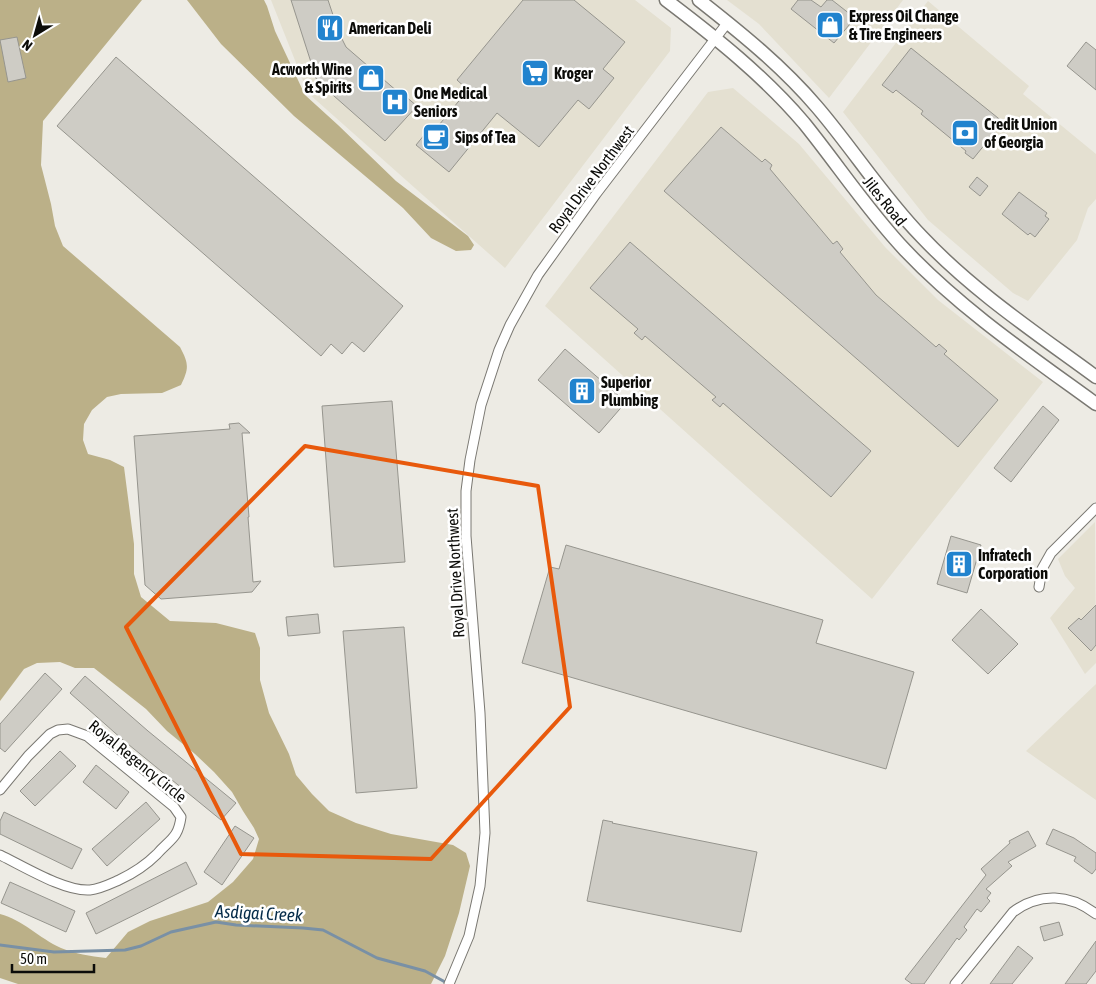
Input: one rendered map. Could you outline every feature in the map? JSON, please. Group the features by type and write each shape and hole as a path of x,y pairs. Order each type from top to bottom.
{"street":[{"name":"Jiles Road","path":"666,0 749,67 803,122 894,237 928,273 988,324 1096,404"},
{"name":"Jiles Road","path":"700,0 763,51 816,106 902,215 938,253 968,281 1096,376"},
{"name":"Royal Drive Northwest","path":"449,984 469,936 480,886 485,833 480,712 466,536 466,491 481,405 499,350 538,275 602,187 728,22"},
{"path":"1039,587 1042,569 1051,553 1096,508"},
{"name":"Royal Regency Circle","path":"0,790 28,756 50,734 58,730 68,729 88,736 174,807 181,816 180,828 175,836 146,865 130,875 89,890 67,887 0,855"},
{"path":"955,984 1013,912 1026,904 1046,897 1056,897 1077,902 1096,914"}],"highlighted area":[{"path":"305,446 538,486 570,707 431,859 241,854 126,627"}],"shaded area":[{"path":"0,0 142,0 43,121 41,165 55,226 63,246 180,347 185,358 187,370 181,385 162,393 121,394 107,397 92,410 84,424 83,440 88,454 110,460 124,467 134,544 134,574 141,597 170,621 216,623 255,633 260,648 260,680 269,713 289,754 296,775 312,794 329,811 356,823 391,834 453,845 466,853 470,866 459,913 445,956 431,984 18,984 0,978 0,914 16,920 61,948 88,956 106,958 128,932 150,921 208,902 233,882 253,859 259,839 232,792 214,772 167,731 146,709 94,668 75,668 60,662 37,663 24,669 0,701"},
{"path":"187,0 264,0 275,31 305,95 396,181 468,236 474,245 471,250 456,251 431,238 403,208 294,116 221,44"},
{"path":"271,0 635,0 671,28 670,51 505,268 308,93"},
{"path":"727,0 903,0 829,98 759,24"},
{"name":"Credit Union of Georgia","path":"928,1 1029,86 1023,94 1096,154 1096,199 1088,208 1077,240 1028,301 1013,293 928,220 843,112"},
{"path":"733,88 799,144 885,247 938,300 1043,382 872,599 545,306 708,92"},
{"path":"1095,522 1096,663 1085,674 1050,618 1075,588 1065,576 1058,559"},
{"path":"1096,684 1096,800 1026,751"}],"building":[{"path":"291,0 328,0 339,33 346,47 417,106 385,141 317,81"},
{"name":"Kroger","path":"523,0 574,0 625,42 603,69 614,78 589,109 578,100 539,147 497,113 449,172 416,145 425,134 429,137 468,90 457,80"},
{"name":"Express Oil Change & Tire Engineers","path":"798,0 811,0 821,7 827,0 832,0 855,18 834,43 791,9"},
{"path":"17,37 26,78 8,82 0,40"},
{"path":"1086,42 1096,50 1096,90 1067,66"},
{"path":"911,48 1003,122 973,159 921,114 923,111 896,90 893,93 882,85"},
{"path":"116,57 403,306 364,352 352,342 342,354 331,344 321,356 57,126"},
{"path":"721,127 762,162 765,159 772,165 770,169 833,244 837,241 843,249 840,252 876,295 936,347 939,344 947,351 944,354 998,400 958,447 664,191"},
{"path":"977,177 988,186 980,196 969,187"},
{"path":"1019,192 1047,213 1045,216 1049,219 1035,237 1030,233 1028,235 1002,214"},
{"path":"630,242 871,451 831,497 723,403 720,407 712,400 716,397 645,336 642,340 634,333 638,329 590,288"},
{"name":"Superior Plumbing","path":"565,349 626,402 599,433 538,380"},
{"path":"392,401 405,562 334,567 322,406"},
{"path":"1043,406 1059,420 1011,482 994,468"},
{"path":"239,423 250,433 242,433 248,517 253,582 261,581 252,592 161,599 145,585 134,436 230,429 229,424"},
{"name":"Infratech Corporation","path":"951,536 981,545 967,593 937,584"},
{"path":"566,545 823,620 816,643 914,672 886,769 522,663 550,567 559,569"},
{"path":"1096,605 1096,645 1091,651 1068,628 1079,618 1081,620"},
{"path":"981,609 1018,644 988,674 952,640"},
{"path":"318,614 320,633 288,636 286,617"},
{"path":"404,627 417,788 356,793 343,631"},
{"path":"45,673 62,689 5,752 0,748 0,724"},
{"path":"85,676 148,731 236,803 221,820 123,740 70,693"},
{"path":"60,751 76,766 35,806 20,791"},
{"path":"96,765 129,792 116,809 83,782"},
{"path":"146,802 160,819 107,866 92,849"},
{"path":"4,812 82,849 72,869 0,834 0,821"},
{"path":"603,820 757,852 741,932 587,901"},
{"path":"235,826 254,838 222,885 204,872"},
{"path":"1053,829 1074,838 1096,853 1096,869 1092,874 1074,861 1076,857 1046,844"},
{"path":"1028,831 1036,846 1008,862 1012,866 986,889 991,893 987,898 990,901 981,912 977,909 964,927 967,930 959,940 957,938 924,984 912,984 905,979 986,875 981,869 1010,843 1009,841"},
{"path":"186,862 197,884 96,934 86,913"},
{"path":"10,882 75,911 66,932 1,903"},
{"path":"1059,922 1063,935 1044,941 1040,927"},
{"path":"1096,941 1096,971 1086,984 1065,984"},
{"path":"1018,946 1033,958 1012,984 990,984"}],"waterway":[{"name":"Asdigai Creek","path":"0,945 54,952 125,950 141,946 171,932 216,922 236,925 303,928 323,930 377,958 425,971 447,983"}],"place":[{"name":"Express Oil Change & Tire Engineers","path":"830,25"},
{"name":"American Deli","path":"330,28"},
{"name":"Kroger","path":"535,73"},
{"name":"Acworth Wine & Spirits","path":"371,78"},
{"name":"One Medical Seniors","path":"395,102"},
{"name":"Credit Union of Georgia","path":"965,133"},
{"name":"Sips of Tea","path":"436,137"},
{"name":"Superior Plumbing","path":"582,391"},
{"name":"Infratech Corporation","path":"959,564"}]}
